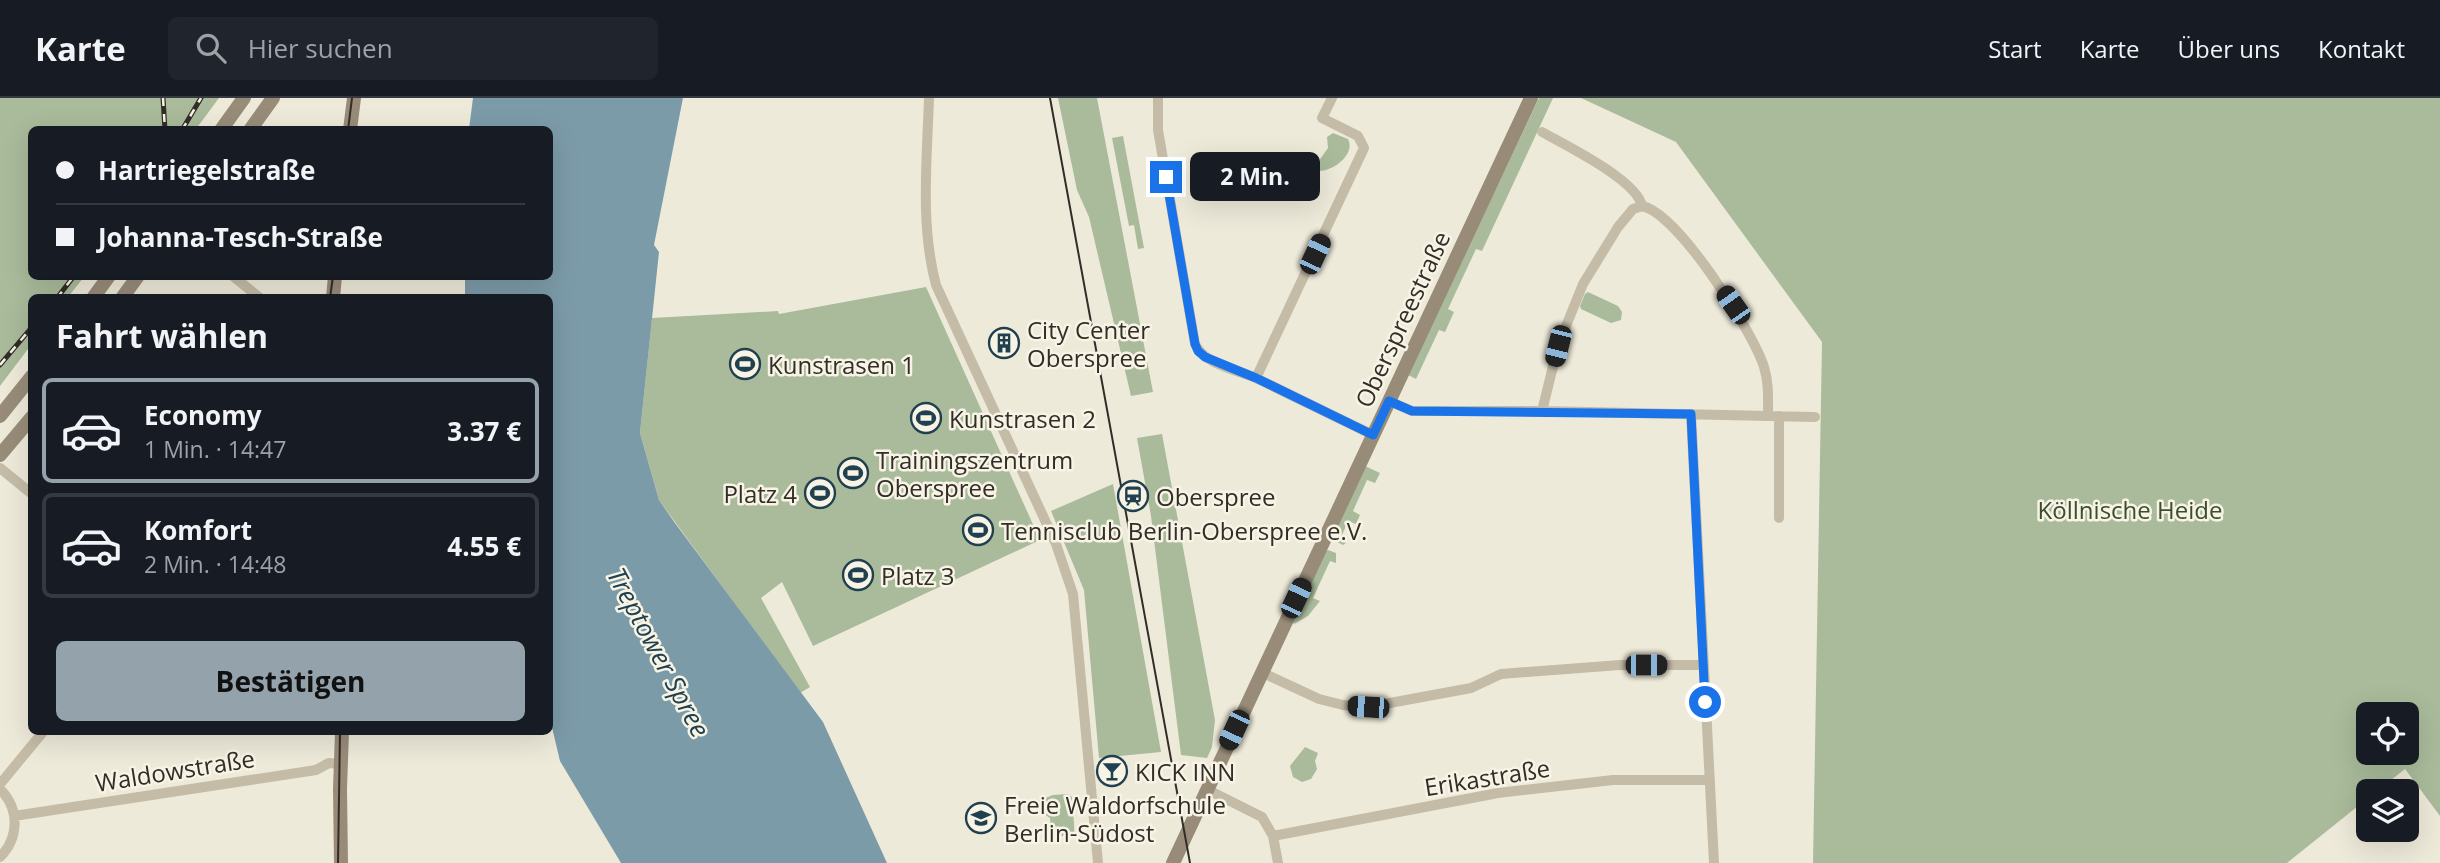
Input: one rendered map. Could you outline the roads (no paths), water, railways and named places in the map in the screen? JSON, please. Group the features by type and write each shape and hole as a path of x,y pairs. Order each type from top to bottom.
{"main road":[{"path":"224,126 244,98"},
{"path":"253,126 273,98"},
{"path":"350,126 354,98"},
{"name":"Oberspreestraße","path":"1173,863 1531,98"},
{"path":"0,416 28,381"},
{"path":"0,455 28,422"},
{"path":"341,863 342,735"}],"street":[{"path":"929,98 926,230 930,261 936,285 1056,544 1073,594 1098,863"},
{"path":"1158,98 1159,135 1198,351 1205,357 1256,378 1373,435"},
{"path":"1256,378 1364,148 1358,136 1322,118 1332,98"},
{"path":"1542,132 1613,174 1638,194 1642,206"},
{"path":"1542,411 1558,346 1583,284 1618,227 1633,209 1642,206 1648,207 1666,222 1690,247 1733,305 1763,365 1768,383 1768,415"},
{"path":"238,280 255,294"},
{"path":"1389,401 1412,411 1815,417"},
{"path":"1691,414 1714,863"},
{"path":"1779,416 1779,518"},
{"path":"0,468 28,491"},
{"path":"1261,672 1319,699 1368,707 1471,688 1501,674 1620,665 1703,665"},
{"path":"0,784 41,735"},
{"name":"Waldowstraße","path":"14,816 316,770 329,763 340,764"},
{"name":"Erikastraße","path":"1273,836 1498,793 1613,780 1710,780"},
{"path":"0,789 9,801 14,816 13,838 0,857"},
{"path":"1206,789 1262,817 1273,836 1278,863"}],"water":[{"name":"Treptower Spree","path":"473,98 683,98 654,245 659,252 640,433 659,500 823,722 887,863 621,863 560,761 553,732 553,294 465,294 465,280 553,280 553,126 469,126"}],"tram line":[{"path":"348,126 352,98"},
{"path":"1050,98 1190,863"},
{"path":"331,294 332,280"},
{"path":"338,863 340,735"}],"railway":[{"path":"163,98 165,126"},
{"path":"184,126 201,98"},
{"path":"60,294 71,280"},
{"path":"0,365 28,332"}],"place":[{"name":"City Center Oberspree","path":"1004,343"},
{"name":"Kunstrasen 1","path":"745,364"},
{"name":"Kunstrasen 2","path":"926,418"},
{"name":"Trainingszentrum Oberspree","path":"853,473"},
{"name":"Platz 4","path":"820,493"},
{"name":"Oberspree","path":"1133,496"},
{"name":"Tennisclub Berlin-Oberspree e.V.","path":"978,530"},
{"name":"Platz 3","path":"858,575"},
{"name":"KICK INN","path":"1112,771"},
{"name":"Freie Waldorfschule Berlin-Südost","path":"981,818"}],"park label":[{"name":"Köllnische Heide","path":"2130,509"}]}
